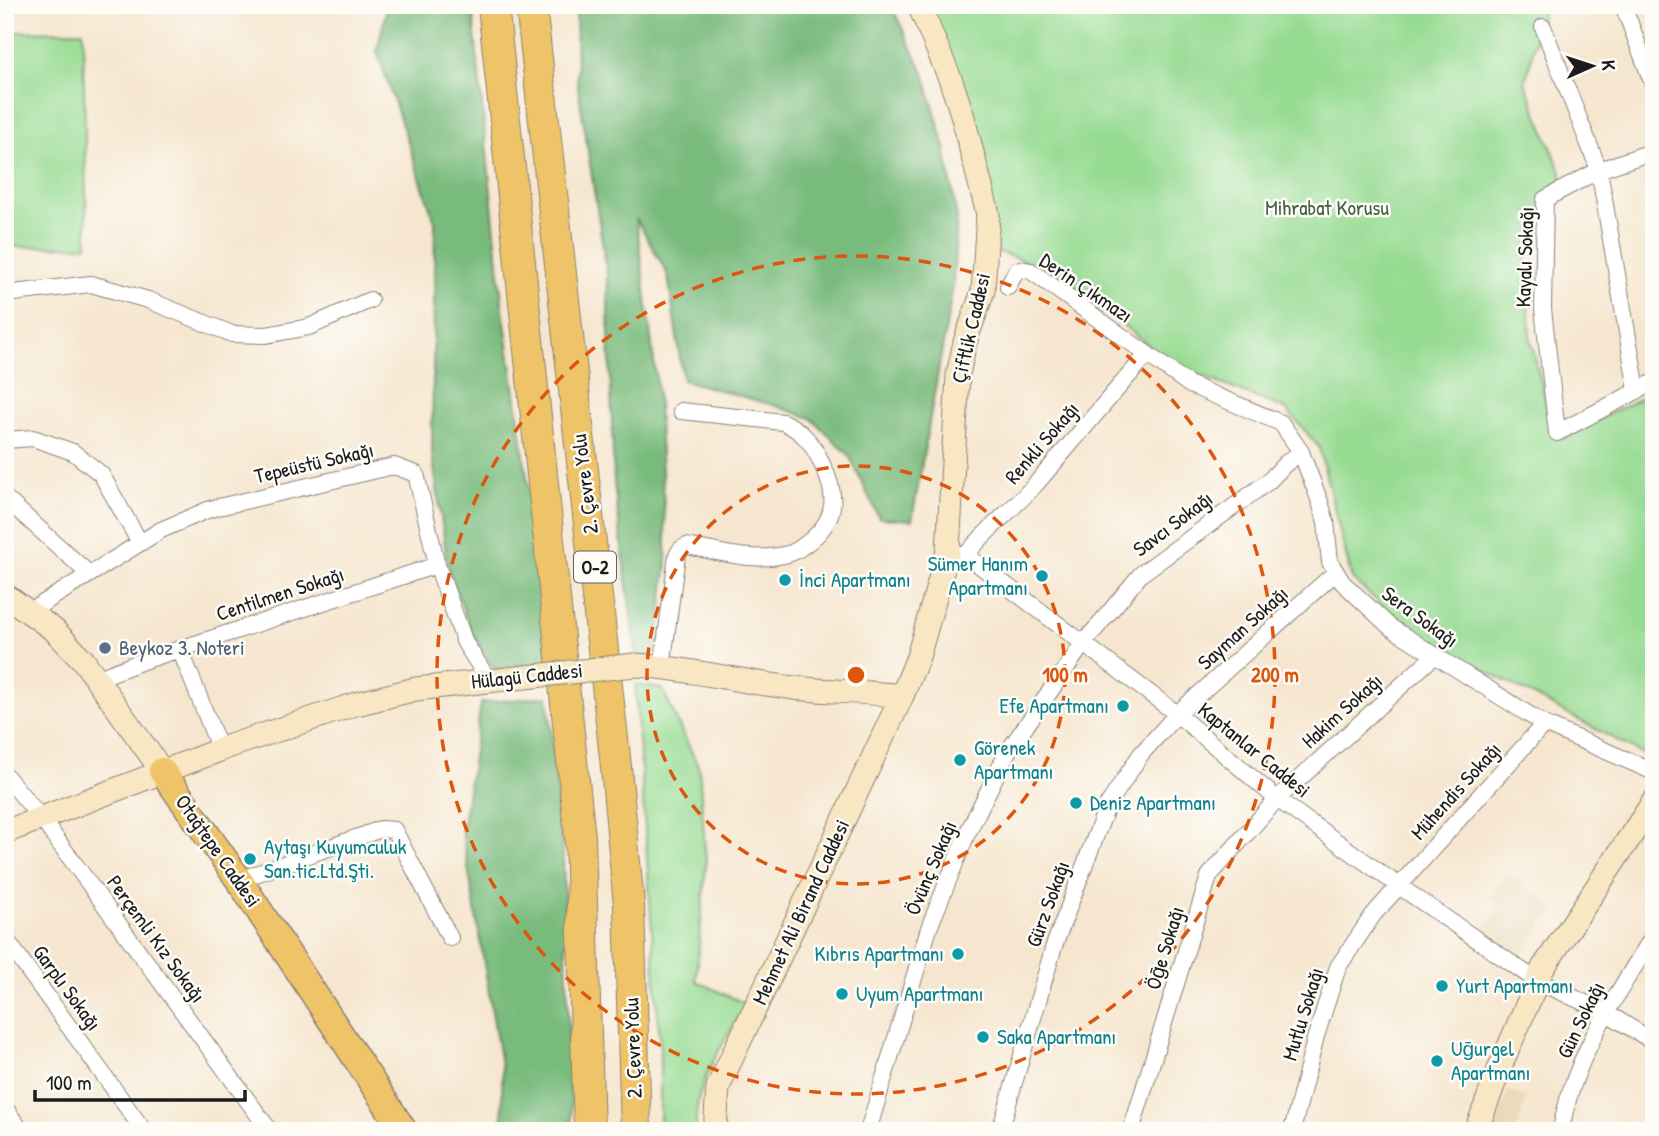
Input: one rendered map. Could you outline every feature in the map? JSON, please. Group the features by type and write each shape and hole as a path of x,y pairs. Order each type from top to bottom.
{"highway":[{"name":"2. Çevre Yolu","path":"493,5 580,838 589,1131"},
{"name":"2. Çevre Yolu","path":"531,5 615,757 629,905 636,1131"}],"main road":[{"name":"Otağtepe Caddesi","path":"162,771 239,880 404,1131"}],"street":[{"name":"Çiftlik Caddesi","path":"902,696 957,553 958,375 965,342 983,292 988,214 962,114 919,5"},
{"path":"1623,5 1654,87"},
{"path":"1543,27 1599,170 1637,390 1654,382"},
{"name":"Kayalı Sokağı","path":"1637,390 1557,433 1543,309 1545,199 1599,170 1654,151"},
{"name":"Derin Çıkmazı","path":"1008,287 1016,271 1031,271 1147,355"},
{"path":"5,294 91,284 148,300 232,334 266,335 309,327 370,300"},
{"name":"Renkli Sokağı","path":"957,553 980,538 1006,515 1147,355"},
{"name":"Sera Sokağı","path":"1147,355 1190,384 1281,423 1301,453 1320,502 1326,522 1329,562 1342,582 1390,627 1544,724 1654,772"},
{"path":"662,667 677,555 681,549 687,546 747,557 790,554 824,528 833,507 834,494 820,458 806,437 792,426 783,422 681,411"},
{"path":"5,440 33,438 74,452 101,474 140,543"},
{"name":"Savcı Sokağı","path":"1083,644 1141,574 1269,481 1284,464 1301,453"},
{"name":"Tepeüstü Sokağı","path":"29,612 161,530 210,509 394,466 416,474 437,565 465,643 488,679"},
{"path":"5,498 89,575"},
{"name":"Kaptanlar Caddesi","path":"957,553 1177,714 1277,799 1399,886 1537,981 1605,1013 1654,1042"},
{"name":"Centilmen Sokağı","path":"96,679 437,565"},
{"name":"Sayman Sokağı","path":"1177,714 1336,572"},
{"name":"Otağtepe Caddesi","path":"5,595 54,630 83,660 162,771"},
{"name":"Övünç Sokağı","path":"868,1131 929,928 966,836 1007,753 1083,644"},
{"path":"180,649 220,750"},
{"name":"Hakim Sokağı","path":"1277,799 1435,655"},
{"name":"Hülagü Caddesi","path":"5,832 220,750 356,704 416,689 635,665 796,688 902,696"},
{"name":"Mehmet Ali Birand Caddesi","path":"715,1131 718,1087 902,696"},
{"name":"Gürz Sokağı","path":"1000,1131 1054,946 1107,806 1140,754 1177,714"},
{"name":"Mühendis Sokağı","path":"1399,886 1544,724"},
{"name":"Perçemli Kız Sokağı","path":"5,775 41,818 270,1131"},
{"name":"Öḡe Sokağı","path":"1131,1131 1209,876 1277,799"},
{"path":"1476,1131 1500,1067 1549,958 1653,804"},
{"path":"239,880 381,829 394,830 450,938"},
{"name":"Mutlu Sokağı","path":"1292,1131 1316,1035 1338,967 1373,915 1399,886"},
{"name":"Gün Sokağı","path":"1561,1131 1565,1103 1605,1013 1654,935"},
{"name":"Garplı Sokağı","path":"5,938 144,1131"},
{"path":"5,1108 21,1131"}],"shaded area":[{"path":"1508,874 1555,908 1520,957 1483,930 1500,906 1490,898"},
{"path":"1508,1091 1526,1097 1517,1131 1493,1131"}],"green space":[{"path":"383,5 472,5 502,302 540,568 550,662 494,669 472,633 448,568 432,453 435,222 377,51 386,12"},
{"path":"576,5 891,5 924,73 945,148 957,217 953,287 912,520 879,518 849,455 811,418 683,380 668,275 636,218 657,386 667,562 659,633 652,657 636,655 614,484 607,273 577,81"},
{"name":"Mihrabat Korusu","path":"930,5 1544,5 1525,83 1563,177 1526,244 1530,336 1548,412 1564,438 1654,391 1654,760 1411,631 1352,579 1319,447 1286,409 1183,369 1140,339 1087,295 1022,260 992,250"},
{"path":"83,31 87,246 5,247 5,32"},
{"path":"635,684 662,689 699,768 706,863 696,981 746,1004 704,1082 696,1115 697,1131 660,1131 660,1046"},
{"path":"548,696 563,857 572,1131 503,1131 502,1071 462,831 481,703"}],"place":[{"name":"Sümer Hanım Apartmanı","path":"1042,576"},
{"name":"İnci Apartmanı","path":"785,580"},
{"name":"Beykoz 3. Noteri","path":"105,648"},
{"name":"Efe Apartmanı","path":"1123,706"},
{"name":"Görenek Apartmanı","path":"960,760"},
{"name":"Deniz Apartmanı","path":"1076,803"},
{"name":"Aytaşı Kuyumculuk San.tic.Ltd.Şti.","path":"250,859"},
{"name":"Kıbrıs Apartmanı","path":"958,954"},
{"name":"Yurt Apartmanı","path":"1442,986"},
{"name":"Uyum Apartmanı","path":"842,994"},
{"name":"Saka Apartmanı","path":"983,1037"},
{"name":"Uḡurgel Apartmanı","path":"1437,1061"}]}
